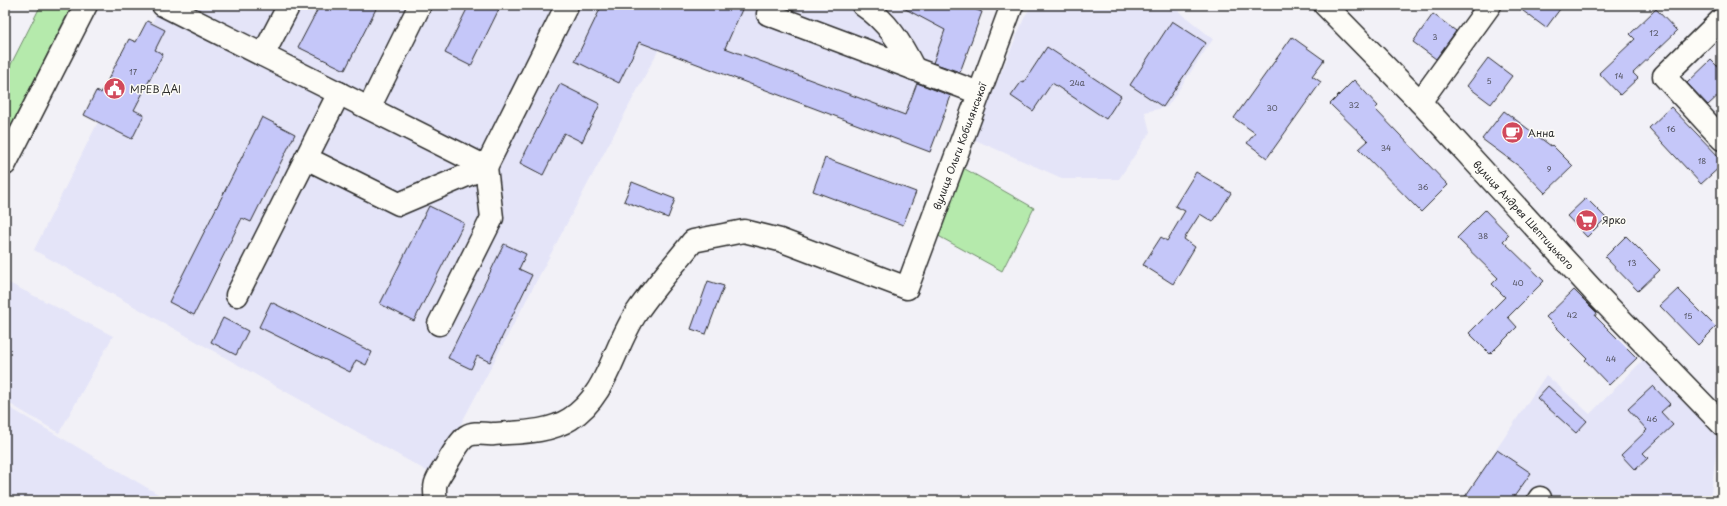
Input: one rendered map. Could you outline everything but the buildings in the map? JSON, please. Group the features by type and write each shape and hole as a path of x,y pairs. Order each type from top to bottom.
{"street":[{"path":"7,154 86,5"},
{"path":"163,5 486,167"},
{"path":"264,55 289,5"},
{"path":"369,108 420,5"},
{"path":"439,324 492,218 486,167 567,5"},
{"path":"771,5 768,14 979,93"},
{"path":"863,5 881,19 893,33 903,46 914,69"},
{"name":"вулиця Ольги Кобилянської","path":"436,501 433,487 446,464 466,436 472,434 492,434 535,430 555,426 570,419 583,409 595,394 606,376 619,342 637,312 693,241 744,231 780,240 907,288 1012,5"},
{"name":"вулиця Андрея Шептицького","path":"1325,5 1420,102 1600,298 1722,424"},
{"path":"1420,102 1490,5"},
{"path":"1722,19 1664,76 1722,139"},
{"path":"237,296 339,93"},
{"path":"306,158 399,204 486,167"}],"shaded area":[{"path":"161,5 985,5 930,152 659,49 434,475 34,250 98,122 132,139 144,115 134,110 163,54 155,50 165,30 152,23"},
{"path":"1032,5 1171,5 1213,39 1167,107 1145,112 1150,132 1119,179 1064,179 973,139 1025,16"},
{"path":"5,281 113,336 59,433 5,401"},
{"path":"1644,359 1718,438 1710,501 1462,501 1546,375 1590,414"},
{"path":"5,405 170,501 5,501"}],"green space":[{"path":"41,5 72,5 5,138 5,76"},
{"path":"958,165 1034,208 1002,271 933,233"}],"place":[{"name":"МРЕВ ДАІ","path":"114,89"},
{"name":"Анна","path":"1512,133"},
{"name":"Ярко","path":"1586,220"}]}
